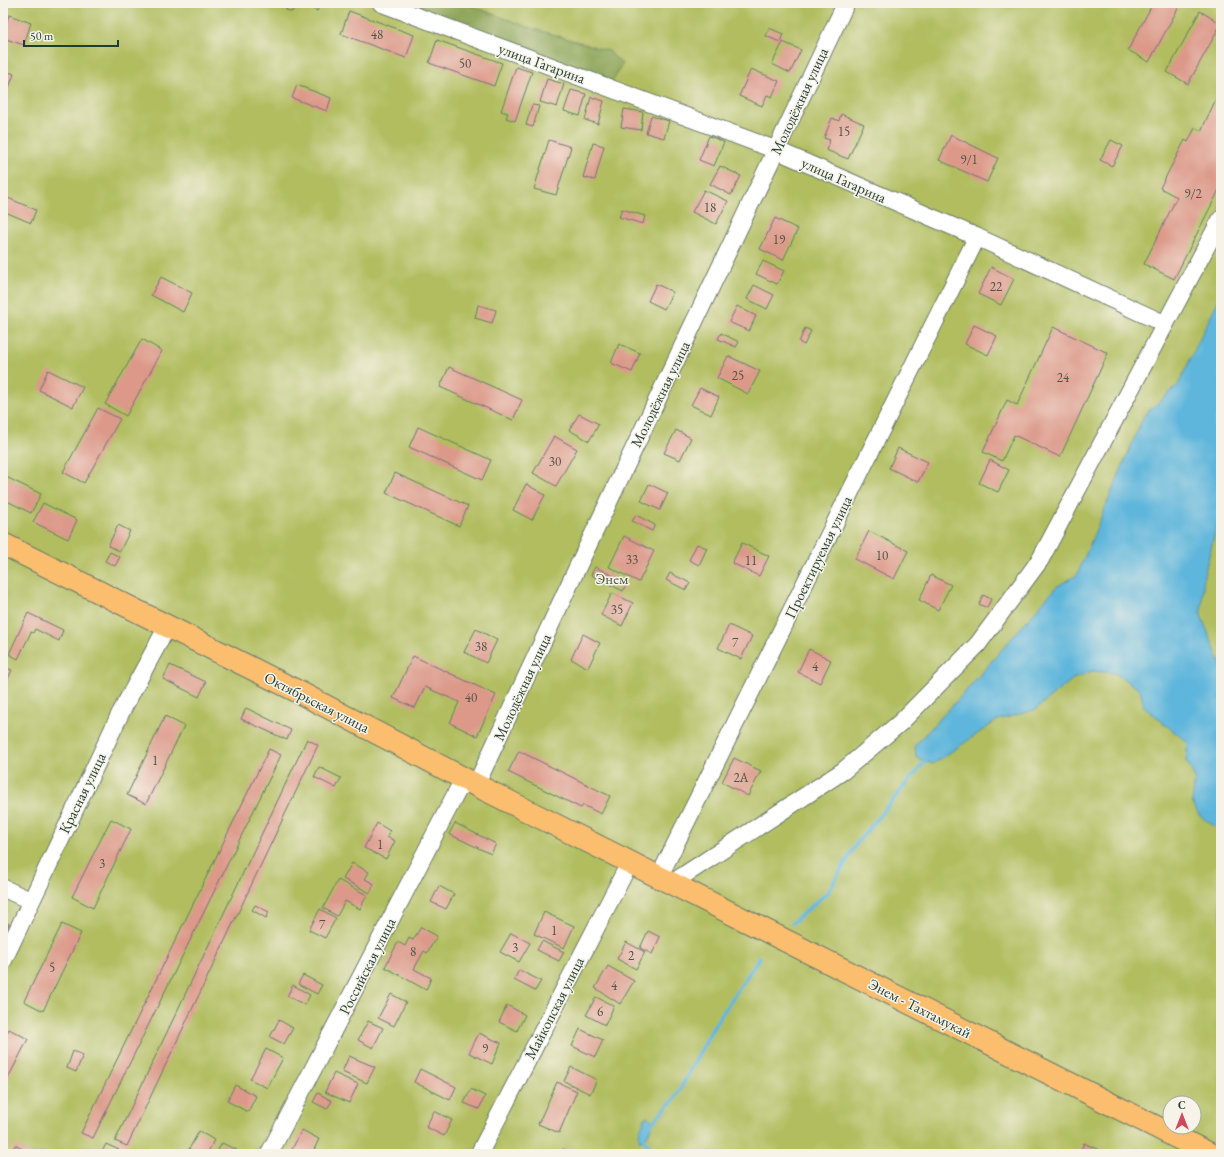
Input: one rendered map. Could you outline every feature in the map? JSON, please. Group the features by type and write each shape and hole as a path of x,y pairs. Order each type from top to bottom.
{"main road":[{"name":"Октябрьская улица","path":"3,544 302,694 470,782 630,862"},
{"name":"Энем - Тахтамукай","path":"630,862 1210,1154"}],"street":[{"name":"улица Гагарина","path":"381,3 776,150 977,237 1165,324"},
{"name":"Молодёжная улица","path":"470,782 573,576 846,3"},
{"path":"666,880 843,771 901,722 978,644 1040,560 1221,219"},
{"name":"Проектируемая улица","path":"666,880 977,237"},
{"name":"Красная улица","path":"3,961 30,901 121,712 166,627"},
{"name":"Российская улица","path":"269,1154 470,782"},
{"name":"Майкопская улица","path":"479,1154 630,862"},
{"path":"3,888 30,901"}],"green space":[{"name":"Энем","path":"3,3 1221,3 1221,1154 3,1154"},
{"path":"400,3 464,3 528,27 609,51 622,64 613,81"}],"water":[{"path":"1221,294 1221,510 1204,575 1201,615 1221,665 1221,831 1199,815 1192,802 1195,778 1186,760 1188,743 1144,707 1140,690 1115,673 1092,671 1073,679 1035,710 998,720 933,764 916,757 915,745 965,692 1056,587 1077,575 1144,415 1178,385"},
{"path":"648,1117 653,1121 648,1135 644,1140 639,1140 639,1133 645,1118"}],"building":[{"path":"288,3 296,3 292,12 286,10"},
{"path":"300,3 320,3 317,11"},
{"path":"1153,3 1181,3 1149,62 1128,50"},
{"path":"349,11 414,35 406,58 341,34"},
{"path":"1200,11 1221,24 1188,84 1167,72"},
{"path":"9,15 31,23 24,45 3,38 3,26 5,27"},
{"path":"769,28 783,34 780,42 766,36"},
{"path":"437,40 502,63 494,86 429,63"},
{"path":"783,42 801,50 790,73 772,64"},
{"path":"516,67 532,72 515,121 506,118 508,113 501,111"},
{"path":"751,69 779,81 772,97 767,95 762,106 739,96"},
{"path":"3,70 14,74 7,93 3,92"},
{"path":"547,79 564,84 557,107 540,102"},
{"path":"297,85 331,98 327,111 292,98"},
{"path":"571,90 586,94 580,116 564,111"},
{"path":"591,97 604,101 598,124 585,120"},
{"path":"1216,99 1221,102 1221,186 1174,279 1144,264 1177,197 1160,188 1185,140 1188,142 1195,128 1201,131"},
{"path":"532,105 539,106 533,127 526,125"},
{"path":"624,109 643,112 641,130 621,127"},
{"path":"841,114 864,124 848,159 826,150 830,140 824,138 832,118 839,121"},
{"path":"651,116 669,121 664,138 646,133"},
{"path":"951,135 998,158 987,182 939,160"},
{"path":"709,136 724,142 714,166 699,160"},
{"path":"549,140 571,147 556,195 534,189"},
{"path":"1111,140 1123,146 1112,166 1100,160"},
{"path":"593,143 604,146 595,180 583,177"},
{"path":"720,166 741,176 731,195 710,184"},
{"path":"704,190 728,201 716,224 692,212"},
{"path":"8,198 36,210 31,223 3,211"},
{"path":"622,209 645,216 643,224 619,217"},
{"path":"775,218 798,229 783,260 760,249"},
{"path":"763,261 784,271 777,284 756,274"},
{"path":"991,267 1014,279 1001,305 978,294"},
{"path":"161,277 192,293 183,312 151,295"},
{"path":"656,284 673,292 664,309 648,301"},
{"path":"754,285 774,295 767,309 747,299"},
{"path":"478,305 496,310 492,323 475,318"},
{"path":"737,306 756,316 749,331 729,322"},
{"path":"974,325 997,336 988,355 965,344"},
{"path":"1053,327 1108,353 1060,457 1014,435 1002,461 983,452 1007,400 1017,405"},
{"path":"805,328 811,331 804,345 799,342"},
{"path":"721,333 739,342 736,347 718,339"},
{"path":"142,339 162,351 126,416 105,404"},
{"path":"619,344 640,353 632,372 611,363"},
{"path":"728,356 760,371 748,394 717,378"},
{"path":"449,367 522,400 513,420 440,387"},
{"path":"48,370 83,387 73,407 39,390"},
{"path":"700,388 719,397 711,415 691,405"},
{"path":"98,408 120,419 84,483 63,472"},
{"path":"579,414 599,424 589,441 569,430"},
{"path":"418,427 491,460 482,480 409,447"},
{"path":"676,430 691,438 680,460 664,453"},
{"path":"554,436 577,449 556,486 533,473"},
{"path":"898,448 928,462 918,482 889,468"},
{"path":"990,460 1009,470 998,492 979,483"},
{"path":"395,473 468,506 459,526 386,493"},
{"path":"6,477 41,494 31,513 3,499 3,483"},
{"path":"526,484 545,495 532,520 513,510"},
{"path":"649,484 668,493 660,510 641,501"},
{"path":"43,503 77,520 68,539 33,522"},
{"path":"636,515 655,525 652,531 632,521"},
{"path":"118,525 130,531 120,551 108,546"},
{"path":"869,531 908,551 894,579 855,559"},
{"path":"624,536 654,551 639,582 609,567"},
{"path":"742,543 769,556 759,576 732,563"},
{"path":"697,544 707,548 699,565 689,560"},
{"path":"110,552 120,557 115,566 105,561"},
{"path":"595,567 627,583 623,591 591,575"},
{"path":"670,573 690,583 686,590 666,580"},
{"path":"931,575 951,585 938,610 919,600"},
{"path":"612,593 633,603 622,626 601,615"},
{"path":"983,595 991,599 987,608 979,604"},
{"path":"28,613 63,630 59,641 35,629 33,633 31,632 18,659 9,654"},
{"path":"729,625 752,636 741,659 718,648"},
{"path":"476,629 497,640 486,663 464,652"},
{"path":"583,634 600,643 588,668 571,659"},
{"path":"809,649 831,660 820,683 798,672"},
{"path":"413,656 496,695 477,736 450,723 459,702 425,687 415,708 393,698"},
{"path":"170,665 206,682 199,697 163,679"},
{"path":"3,667 12,670 3,690"},
{"path":"246,708 291,730 287,740 241,719"},
{"path":"165,716 184,726 146,804 127,795"},
{"path":"307,739 318,745 127,1146 115,1141"},
{"path":"269,749 281,755 93,1138 81,1133"},
{"path":"519,751 610,796 601,814 583,805 581,808 508,772"},
{"path":"734,758 761,771 748,796 722,782"},
{"path":"319,767 341,778 336,788 314,777"},
{"path":"111,819 131,829 93,908 72,897"},
{"path":"377,823 390,831 387,837 395,841 386,859 364,848"},
{"path":"455,823 496,844 491,854 449,834"},
{"path":"352,863 369,872 365,879 374,884 370,893 343,879"},
{"path":"338,880 367,895 360,909 345,901 337,916 323,908"},
{"path":"439,886 454,894 446,909 431,902"},
{"path":"255,905 269,912 266,918 252,910"},
{"path":"320,909 336,918 325,938 309,930"},
{"path":"544,912 574,926 564,948 534,934"},
{"path":"3,921 9,924 3,937"},
{"path":"62,924 81,933 43,1011 24,1001"},
{"path":"421,927 437,936 427,953 424,951 414,969 431,978 426,990 385,967 398,942 405,946 409,938 413,940"},
{"path":"648,931 660,937 652,954 640,948"},
{"path":"511,933 530,943 519,962 500,952"},
{"path":"542,941 564,952 559,961 537,950"},
{"path":"626,942 645,952 636,969 617,959"},
{"path":"608,966 634,981 620,1004 595,988"},
{"path":"519,970 541,981 535,991 514,980"},
{"path":"303,975 322,985 317,994 298,984"},
{"path":"293,985 310,995 305,1005 287,996"},
{"path":"391,994 406,1002 394,1026 378,1018"},
{"path":"596,997 614,1006 605,1025 586,1015"},
{"path":"507,1005 525,1015 517,1031 499,1022"},
{"path":"279,1020 293,1028 284,1044 270,1037"},
{"path":"368,1021 383,1028 373,1048 358,1040"},
{"path":"9,1029 28,1039 3,1088 3,1040"},
{"path":"580,1029 603,1040 595,1057 572,1046"},
{"path":"479,1033 501,1043 492,1064 469,1053"},
{"path":"266,1049 283,1058 267,1088 250,1079"},
{"path":"73,1051 83,1055 76,1072 67,1068"},
{"path":"349,1056 375,1067 367,1083 342,1072"},
{"path":"571,1067 597,1080 590,1094 564,1081"},
{"path":"420,1069 456,1087 450,1100 414,1082"},
{"path":"334,1073 358,1084 349,1103 325,1092"},
{"path":"557,1082 577,1091 559,1133 538,1124"},
{"path":"235,1085 256,1096 248,1112 227,1101"},
{"path":"471,1089 485,1096 479,1109 464,1103"},
{"path":"318,1093 332,1101 327,1109 313,1102"},
{"path":"434,1111 452,1120 444,1136 426,1127"},
{"path":"302,1130 319,1139 312,1154 302,1154 292,1149"},
{"path":"199,1131 214,1140 207,1154 194,1154 188,1151"},
{"path":"222,1143 237,1150 235,1154 221,1154 217,1152"},
{"path":"1084,1143 1107,1154 1079,1154"},
{"path":"106,1144 119,1150 117,1154 101,1154"},
{"path":"15,1145 31,1154 10,1154"},
{"path":"563,1149 573,1154 560,1154"},
{"path":"89,1150 97,1154 87,1154"}],"waterway":[{"path":"792,923 828,892 857,843 928,758"},
{"path":"648,1127 676,1097 714,1026 760,957"},
{"path":"644,1136 644,1140 655,1154"}]}
